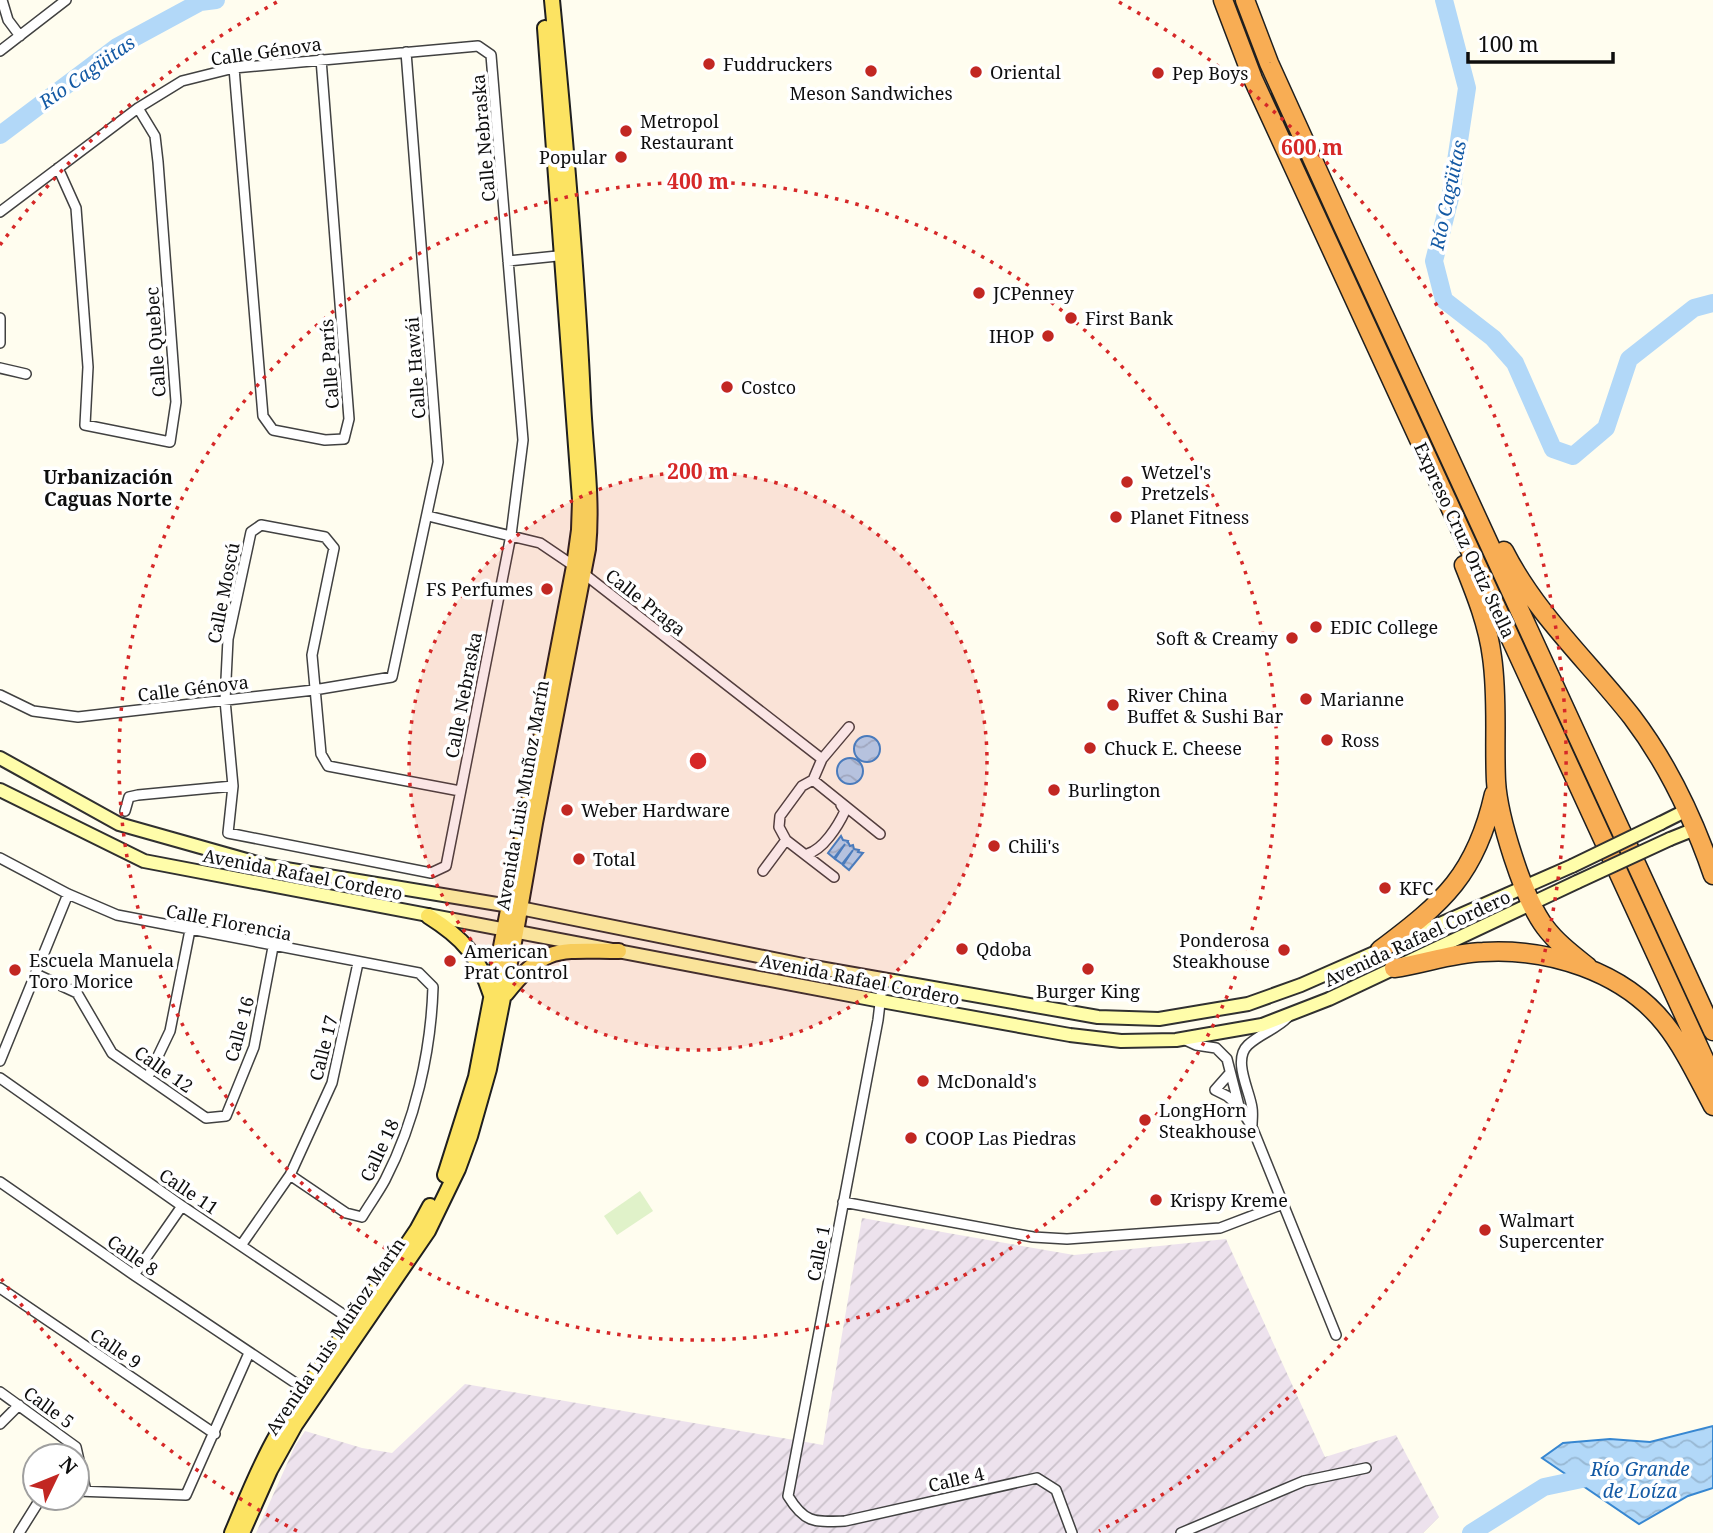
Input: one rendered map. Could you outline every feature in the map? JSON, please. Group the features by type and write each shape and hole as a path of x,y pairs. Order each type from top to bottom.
{"highway":[{"name":"Expreso Cruz Ortiz Stella","path":"1223,0 1253,79 1713,1078"},
{"name":"Expreso Cruz Ortiz Stella","path":"1245,0 1269,64 1713,1031"},
{"path":"1465,492 1497,536 1513,569 1544,615 1647,739 1687,810 1713,875"},
{"path":"1445,498 1457,550 1488,632 1495,689 1496,783 1506,835 1536,915 1555,940 1588,967 1616,983 1653,1010 1679,1044 1713,1106"},
{"path":"1380,950 1433,909 1463,874 1480,843 1496,783"},
{"path":"1394,968 1483,952 1540,956 1588,967"}],"main road":[{"name":"Avenida Luis Muñoz Marín","path":"542,0 551,39"},
{"name":"Avenida Luis Muñoz Marín","path":"243,1533 270,1470 295,1425 417,1230 444,1178 474,1086 511,931 579,569 580,500 569,255 551,39 552,0"},
{"name":"Avenida Rafael Cordero","path":"0,758 119,824 268,866 515,907 1098,1017 1158,1019 1248,1004 1301,985 1572,866 1687,810"},
{"name":"Avenida Rafael Cordero","path":"0,790 144,861 881,1001 1070,1035 1121,1041 1184,1039 1262,1025 1290,1015 1695,829"},
{"path":"428,916 450,930 478,959 497,998 525,970 544,957 566,951 619,951"},
{"name":"Avenida Luis Muñoz Marín","path":"232,1533 257,1474 303,1392 358,1324"}],"street":[{"path":"2,0 8,20 20,36"},
{"path":"0,51 66,0"},
{"name":"Calle Génova","path":"0,212 138,108 182,81 234,68 321,59 478,46 492,55"},
{"name":"Calle Hawái","path":"393,677 438,462 406,52"},
{"name":"Calle Nebraska","path":"233,786 228,833 431,873 446,866 511,535 523,440 492,55"},
{"name":"Calle París","path":"234,68 263,416 273,430 326,440 344,439 349,419 321,59"},
{"name":"Calle Quebec","path":"58,168 76,208 88,367 85,425 170,442 176,402 158,162 155,136 138,108"},
{"path":"508,261 569,255"},
{"path":"0,317 0,344"},
{"path":"0,368 26,374"},
{"name":"Calle Praga","path":"428,516 540,542 579,569 822,759"},
{"name":"Calle Moscú","path":"233,786 225,700 228,639 251,532 261,525 325,537 334,548 312,655 314,690"},
{"name":"Calle Génova","path":"1,699 33,712 78,717 314,690 393,677"},
{"path":"314,690 321,754 328,766 460,791"},
{"path":"834,877 786,840 779,827 780,816 802,786 813,780 822,759 849,727"},
{"path":"813,780 880,834"},
{"path":"125,811 129,797 233,786"},
{"path":"807,854 816,852 841,820 845,811 841,803"},
{"path":"763,871 786,840"},
{"name":"Calle Florencia","path":"0,858 68,894 117,915 419,973 433,987 433,1011"},
{"path":"0,1060 68,894"},
{"path":"148,1077 170,1031 190,930"},
{"name":"Calle 16","path":"226,1116 254,1047 273,947"},
{"name":"Calle 17","path":"242,1244 290,1174 332,1083 358,963"},
{"name":"Calle 12","path":"36,974 77,993 113,1054 206,1118 226,1116"},
{"name":"Calle 1","path":"815,1522 798,1512 788,1496 881,1001 883,978"},
{"name":"Calle 18","path":"290,1174 346,1213 362,1217 385,1180 415,1107 433,1011"},
{"path":"1252,1127 1252,1108 1243,1073 1242,1058 1245,1048 1264,1032 1280,1026 1290,1015"},
{"path":"1184,1039 1196,1045 1216,1048 1227,1059 1239,1106 1252,1127 1336,1335"},
{"path":"1230,1073 1214,1090 1239,1106"},
{"name":"Calle 11","path":"0,1078 182,1206 358,1324"},
{"name":"Calle 8","path":"0,1182 295,1382"},
{"path":"843,1202 1033,1237 1067,1239 1220,1228 1283,1204"},
{"path":"134,1275 182,1206"},
{"name":"Calle 9","path":"0,1288 215,1434"},
{"path":"91,1491 186,1495 249,1353"},
{"name":"Calle 5","path":"0,1392 69,1442"},
{"path":"0,1424 19,1405"},
{"path":"1181,1533 1304,1481 1366,1468"},
{"name":"Calle 4","path":"815,1522 845,1521 1037,1478 1056,1490 1072,1533"},
{"path":"19,1533 32,1512"}],"shaded area":[{"path":"862,1218 1074,1255 1226,1239 1325,1457 1396,1435 1439,1517 1423,1533 256,1533 295,1446 305,1431 362,1448 392,1453 465,1384 823,1445"}],"green space":[{"path":"640,1191 653,1211 617,1235 604,1216"}],"water":[{"path":"867,736 876,740 880,749 876,758 867,762 858,758 854,749 858,740"},
{"path":"850,758 859,762 863,771 859,780 850,784 841,780 837,771 841,762"},
{"path":"841,836 850,846 853,845 854,849 863,853 849,870 843,865 853,850 842,864 835,859 845,844 834,858 828,853"},
{"name":"Río Grande de Loíza","path":"1713,1426 1713,1488 1688,1496 1639,1524 1542,1458 1563,1443 1610,1439 1650,1442"}],"waterway":[{"name":"Río Cagüitas","path":"0,135 117,47 200,2 216,0"},
{"name":"Río Cagüitas","path":"1444,0 1467,88 1451,194 1434,261 1444,300 1493,338 1515,363 1553,449 1573,456 1606,428 1629,359 1694,308 1713,303"},
{"name":"Río Grande de Loíza","path":"1471,1533 1544,1487 1596,1476"}],"place":[{"name":"Fuddruckers","path":"709,64"},
{"name":"Meson Sandwiches","path":"871,71"},
{"name":"Oriental","path":"976,72"},
{"name":"Pep Boys","path":"1158,73"},
{"name":"Metropol Restaurant","path":"626,131"},
{"name":"Popular","path":"621,157"},
{"name":"JCPenney","path":"979,293"},
{"name":"First Bank","path":"1071,318"},
{"name":"IHOP","path":"1048,336"},
{"name":"Costco","path":"727,387"},
{"name":"Wetzel's Pretzels","path":"1127,482"},
{"name":"Planet Fitness","path":"1116,517"},
{"name":"FS Perfumes","path":"547,589"},
{"name":"EDIC College","path":"1316,627"},
{"name":"Soft & Creamy","path":"1292,638"},
{"name":"Marianne","path":"1306,699"},
{"name":"River China Buffet & Sushi Bar","path":"1113,705"},
{"name":"Ross","path":"1327,740"},
{"name":"Chuck E. Cheese","path":"1090,748"},
{"name":"Burlington","path":"1054,790"},
{"name":"Weber Hardware","path":"567,810"},
{"name":"Chili's","path":"994,846"},
{"name":"Total","path":"579,859"},
{"name":"KFC","path":"1385,888"},
{"name":"Qdoba","path":"962,949"},
{"name":"Ponderosa Steakhouse","path":"1284,950"},
{"name":"American Prat Control","path":"450,961"},
{"name":"Burger King","path":"1088,969"},
{"name":"Escuela Manuela Toro Morice","path":"15,970"},
{"name":"McDonald's","path":"923,1081"},
{"name":"LongHorn Steakhouse","path":"1145,1120"},
{"name":"COOP Las Piedras","path":"911,1138"},
{"name":"Krispy Kreme","path":"1156,1200"},
{"name":"Walmart Supercenter","path":"1485,1230"}],"district":[{"name":"Urbanización Caguas Norte","path":"108,488"}]}
